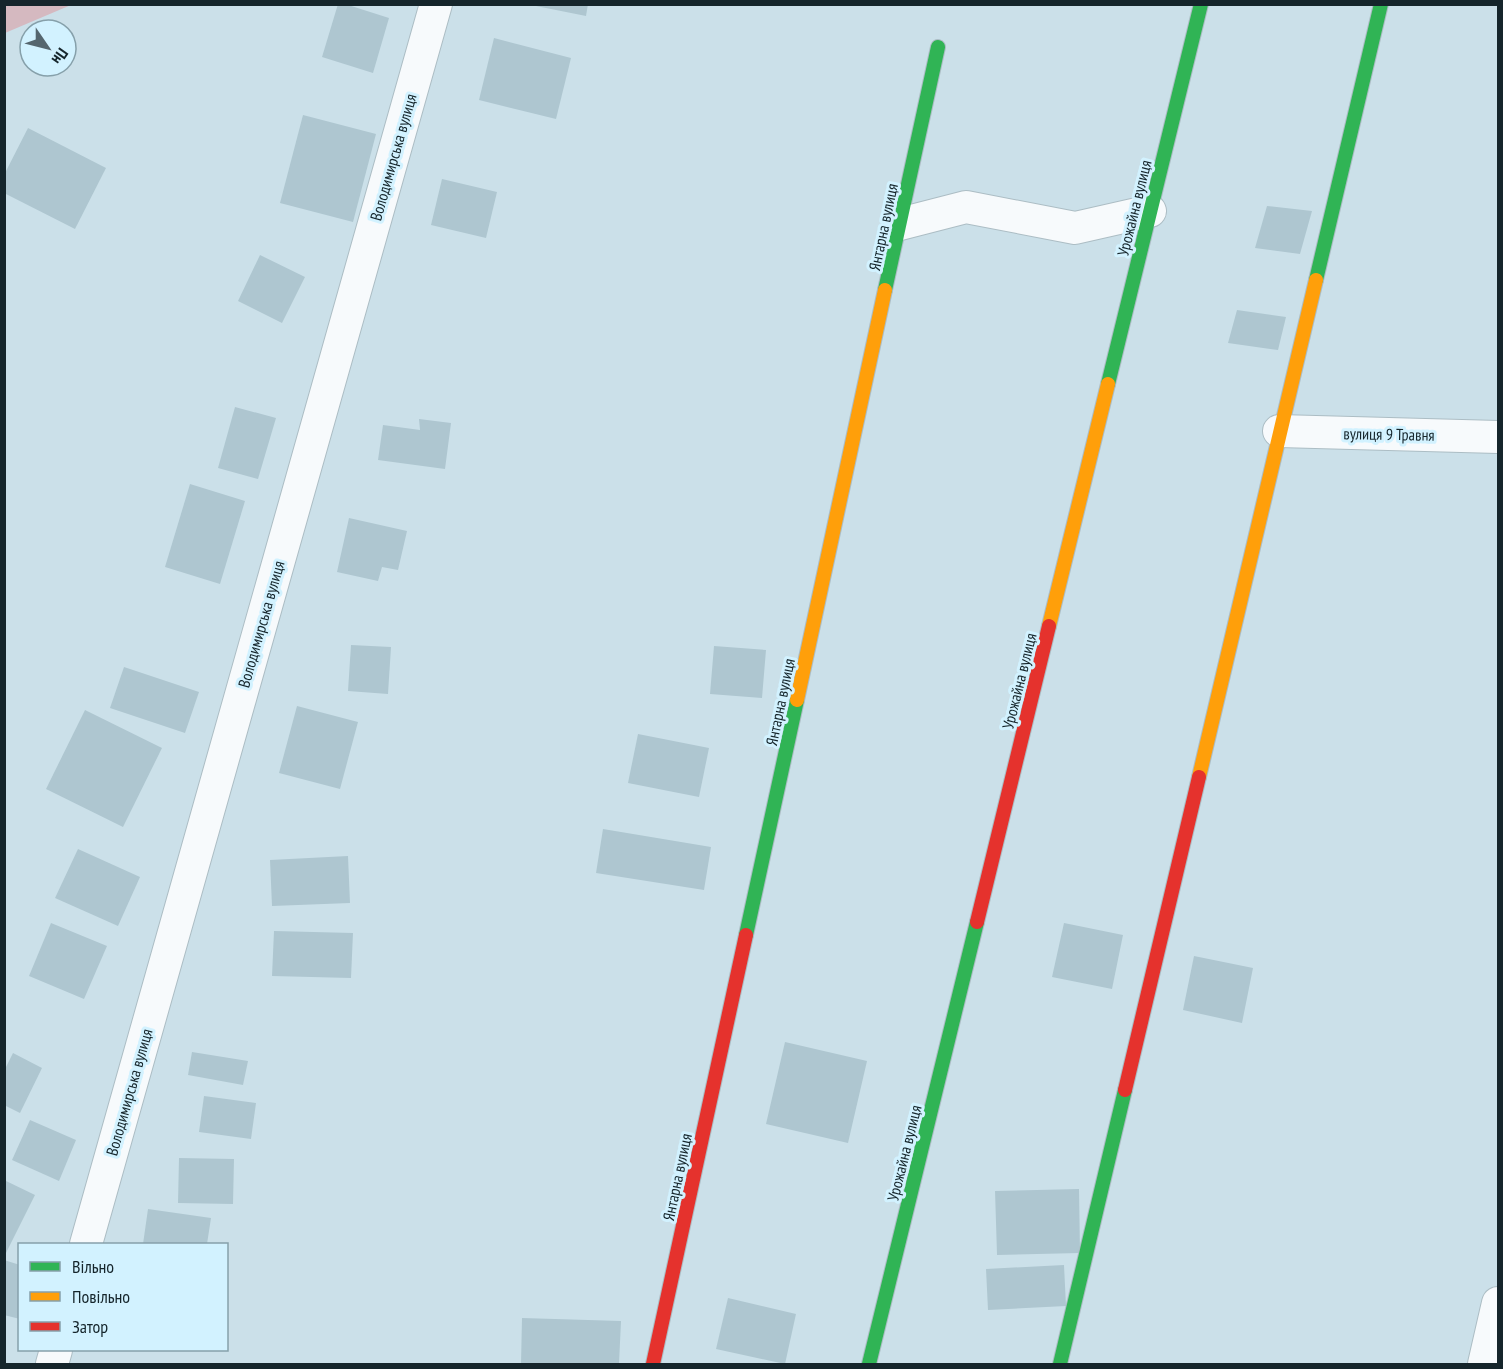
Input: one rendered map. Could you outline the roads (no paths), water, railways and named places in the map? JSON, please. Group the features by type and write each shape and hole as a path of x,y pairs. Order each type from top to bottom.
{"street":[{"name":"Володимирська вулиця","path":"87,1243 436,4"},
{"name":"Урожайна вулиця","path":"869,1365 1201,4"},
{"path":"1060,1365 1381,4"},
{"name":"Янтарна вулиця","path":"653,1365 938,47"},
{"path":"900,225 966,207 1075,228 1150,211"},
{"name":"вулиця 9 Травня","path":"1279,431 1498,437"},
{"path":"1484,1365 1498,1302"}]}
